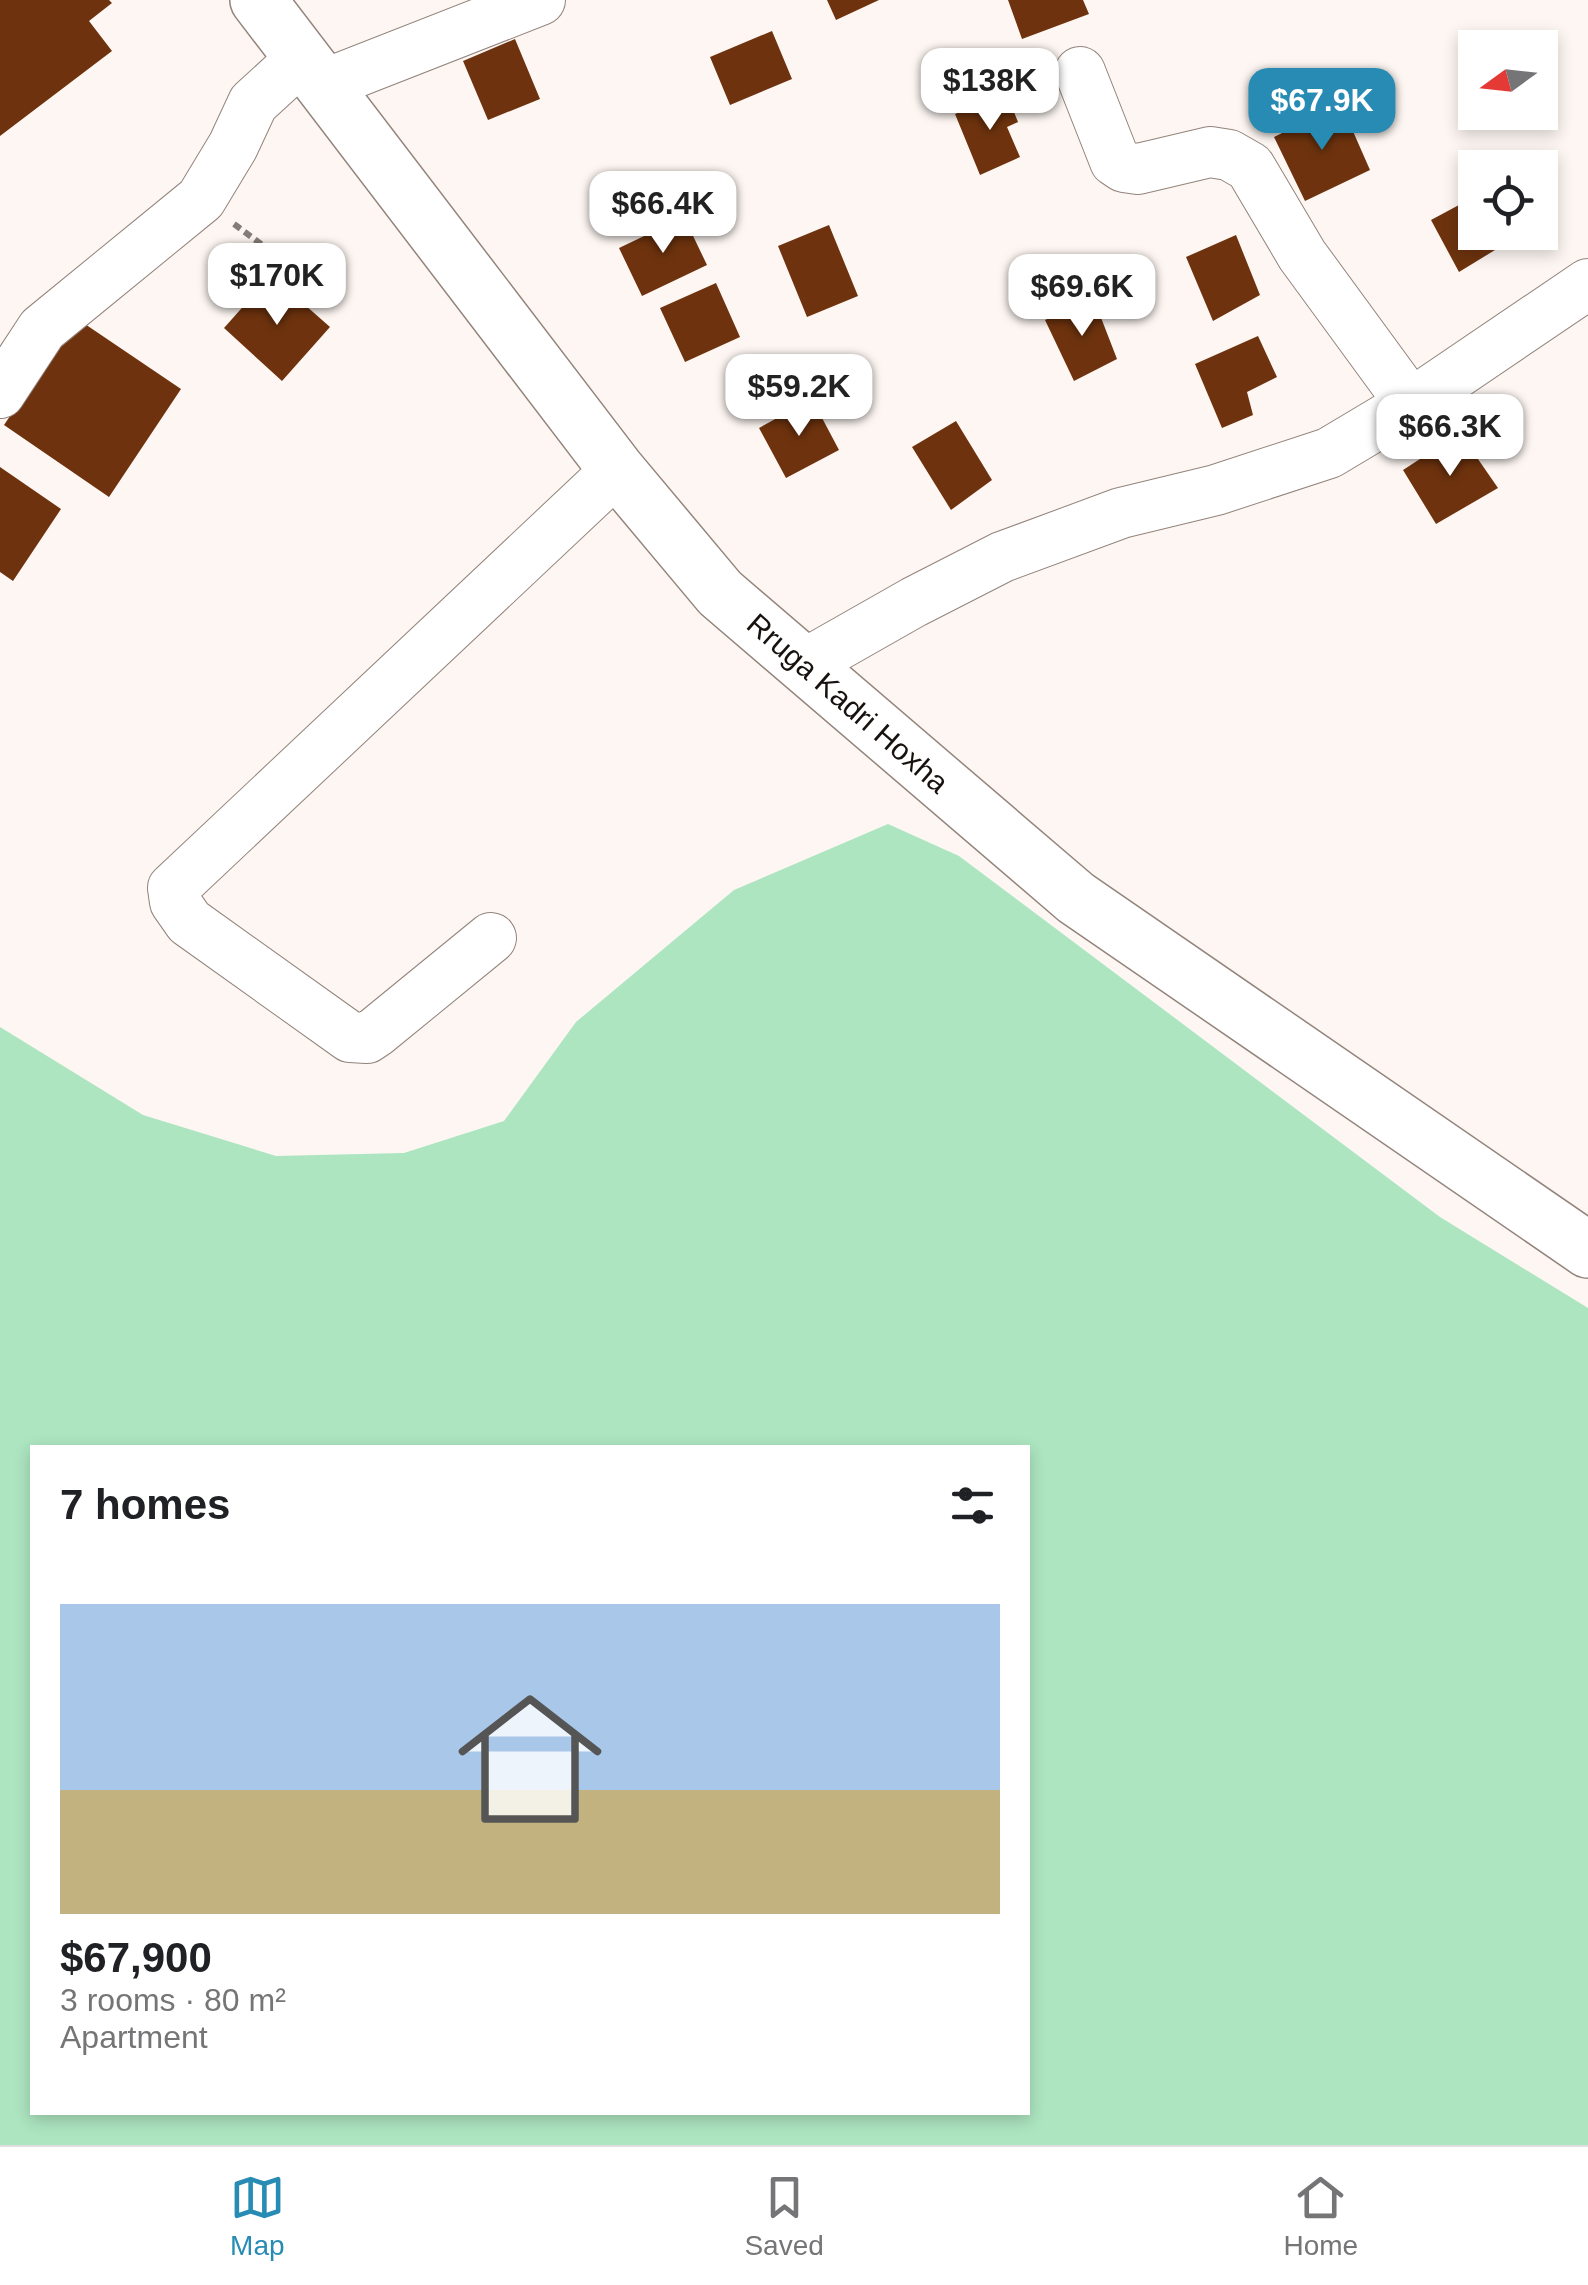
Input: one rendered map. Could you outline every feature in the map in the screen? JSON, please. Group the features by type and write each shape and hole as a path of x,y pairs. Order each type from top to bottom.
{"main road":[{"name":"Rruga Kadri Hoxha","path":"258,0 618,470 720,593 1076,898 1588,1250"}],"street":[{"path":"0,393 42,329 202,199 253,103 313,72 540,0"},
{"path":"1080,72 1115,161 1124,167 1138,169 1210,152 1229,155 1250,168 1302,255 1411,404"},
{"path":"803,665 1002,557 1121,514 1216,490 1329,452 1411,404 1588,284"},
{"path":"491,938 376,1032 367,1038 350,1037 189,922 174,902 173,888 618,470"}],"green space":[{"path":"888,824 959,856 1440,1217 1588,1308 1588,2145 0,2145 0,1027 143,1115 276,1156 404,1153 504,1121 576,1022 734,890"}],"building":[{"path":"0,0 109,0 112,3 89,21 112,51 0,136"},
{"path":"827,0 879,0 836,20"},
{"path":"1008,0 1083,0 1089,14 1022,39"},
{"path":"772,31 792,79 730,105 710,57"},
{"path":"515,39 540,99 488,120 463,61"},
{"path":"1006,92 1018,122 1007,127 1020,157 980,175 955,114"},
{"path":"1341,104 1370,170 1305,201 1274,137"},
{"path":"1458,206 1458,250 1495,250 1459,272 1431,220"},
{"path":"684,217 707,265 642,296 619,248"},
{"path":"829,225 858,296 807,317 778,246"},
{"path":"1236,235 1260,295 1213,321 1186,257"},
{"path":"271,275 330,327 282,381 224,328"},
{"path":"716,283 740,337 685,362 660,308"},
{"path":"1093,297 1117,359 1074,381 1045,320"},
{"path":"76,318 181,389 109,497 4,425"},
{"path":"1258,336 1277,377 1247,392 1253,415 1222,428 1195,364"},
{"path":"812,399 839,450 786,478 759,428"},
{"path":"956,421 992,480 951,510 912,447"},
{"path":"1460,433 1498,488 1436,524 1403,470"},
{"path":"0,467 61,509 13,581 0,572"}]}
